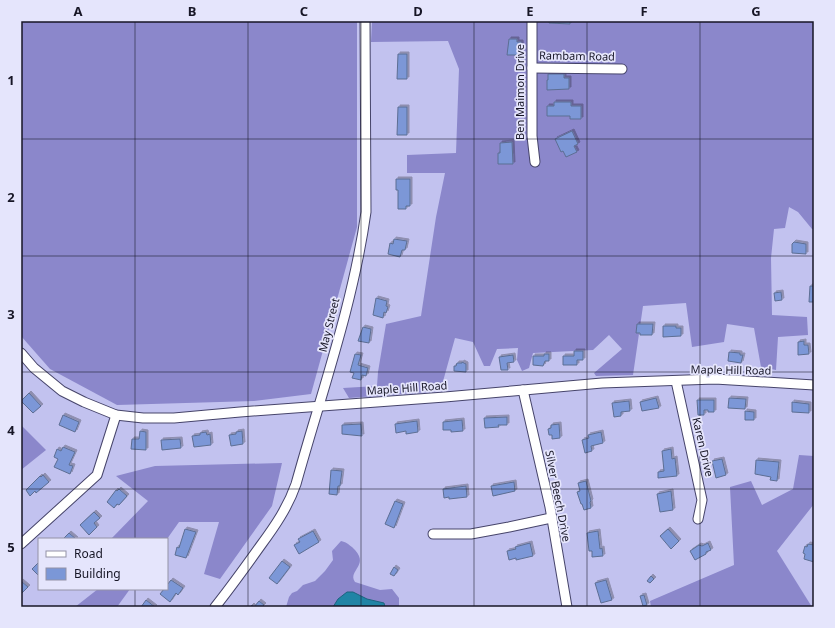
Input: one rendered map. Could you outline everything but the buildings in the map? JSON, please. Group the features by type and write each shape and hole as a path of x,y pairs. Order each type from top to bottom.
{"street":[{"name":"May Street","path":"215,607 248,564 288,504 338,340 363,235 366,212 366,21"},
{"name":"Ben Maimon Drive","path":"532,21 533,150 535,162"},
{"name":"Rambam Road","path":"532,68 622,69"},
{"name":"Maple Hill Road","path":"21,354 34,368 62,391 116,415 143,418 174,418 602,383 715,379 814,385"},
{"name":"Karen Drive","path":"676,381 702,500 698,518"},
{"name":"Silver Beech Drive","path":"523,390 551,518 567,607"},
{"path":"21,544 97,476 116,415"},
{"path":"433,534 471,534 551,518"}],"shaded area":[{"path":"21,21 357,21 357,227 311,394 254,401 117,405 50,369 21,336"},
{"path":"372,21 814,21 814,229 812,229 798,212 789,207 785,228 774,229 771,258 772,315 807,317 808,335 778,337 776,370 761,367 754,328 727,324 724,342 692,347 686,303 643,306 633,375 596,376 594,373 622,349 609,335 593,350 533,353 529,368 522,371 517,360 518,348 497,349 490,366 484,366 473,342 455,338 442,385 427,392 349,398 343,388 377,386 386,324 421,316 436,217 445,173 407,173 407,155 456,153 459,69 448,41 371,42"},
{"path":"21,425 46,450 21,470"},
{"path":"799,455 814,456 814,504 777,551 812,607 651,607 650,601 734,565 730,487 751,481 762,505 793,489"},
{"path":"282,463 272,506 220,579 204,574 219,522 179,522 168,538 112,538 148,501 116,476 155,466"},
{"path":"341,541 352,547 358,553 360,558 360,563 353,578 355,582 380,590 392,589 399,598 399,607 286,607 292,593 297,591 303,585 315,581 325,571 333,560 332,551"},
{"path":"97,590 129,590 117,607 75,607"}],"water":[{"path":"347,592 353,592 367,599 384,603 385,607 333,607 338,599"}]}
